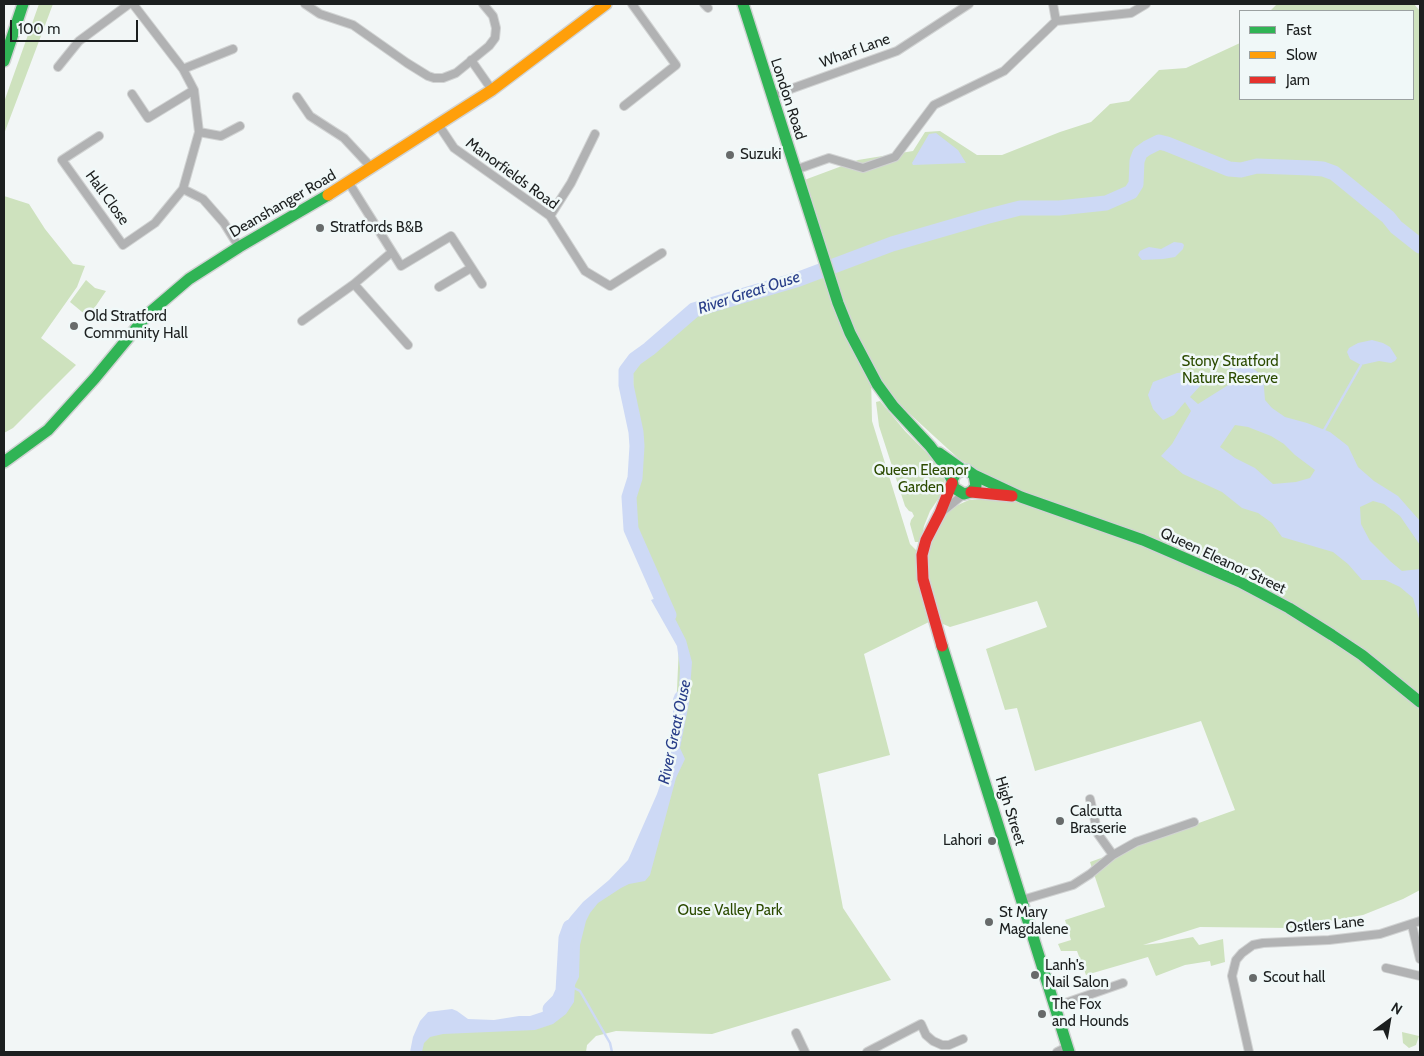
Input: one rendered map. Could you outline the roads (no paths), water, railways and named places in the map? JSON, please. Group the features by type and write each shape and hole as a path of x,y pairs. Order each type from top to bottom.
{"street":[{"path":"4,62 23,4"},
{"path":"58,67 79,42 131,4 183,69 194,90 199,132 183,189 203,199 224,223 239,247"},
{"path":"305,4 320,14 353,25 428,76 443,78 456,73 489,46 494,38 496,28 493,16 483,4"},
{"name":"Deanshanger Road","path":"4,462 48,430 95,378 148,314 189,279 349,182 492,90 606,4"},
{"path":"624,106 676,65 632,4"},
{"name":"London Road","path":"743,4 770,96 838,303 876,384 893,406 930,446"},
{"name":"Wharf Lane","path":"770,96 897,52 969,4"},
{"path":"1053,4 1056,20"},
{"path":"795,170 829,158 863,168 895,157 934,105 1004,71 1056,20 1132,13 1146,4"},
{"path":"183,69 233,49"},
{"path":"472,60 492,90"},
{"path":"132,94 148,118 194,90"},
{"path":"297,97 310,116 344,138 370,167"},
{"name":"Manorfields Road","path":"438,124 454,148 550,216 585,270 610,286 662,253"},
{"path":"199,132 221,136 240,126"},
{"path":"550,216 572,183 595,134"},
{"name":"Hall Close","path":"98,136 62,160 123,245 155,223 183,189"},
{"path":"349,182 401,266 451,236 482,284"},
{"path":"302,321 354,284 392,252"},
{"path":"439,287 472,268"},
{"path":"354,284 408,345"},
{"path":"930,446 963,470"},
{"path":"930,446 945,466 954,488 967,493"},
{"path":"940,513 967,493 976,482 974,475 968,470 963,470 956,473 952,482"},
{"name":"Queen Eleanor Street","path":"974,475 1021,497 1143,540 1240,582 1289,608 1332,635 1362,655 1420,702"},
{"name":"High Street","path":"952,482 940,513 926,540 922,555 923,579 932,616 1054,1007 1064,1051"},
{"name":"Queen Eleanor Street","path":"967,493 1021,497"},
{"path":"1090,798 1098,834 1113,855"},
{"path":"1022,900 1073,885 1113,855 1136,842 1194,822"},
{"name":"Ostlers Lane","path":"1249,1052 1232,976 1236,960 1242,953 1253,945 1263,943 1337,939 1380,934 1420,921"},
{"path":"1412,924 1420,959"},
{"path":"1386,968 1420,976"},
{"path":"1054,1007 1123,983"},
{"path":"867,1052 921,1024 926,1034 933,1041 942,1045 949,1045 963,1039"},
{"path":"796,1034 805,1052"}],"water":[{"path":"936,133 958,150 966,163 913,165 912,163 929,134"},
{"path":"1174,242 1184,245 1183,249 1175,257 1142,260 1138,255 1140,251 1149,247 1161,249"},
{"path":"1372,340 1390,347 1397,358 1395,361 1391,363 1379,361 1361,365 1350,359 1347,352 1349,348 1358,343"},
{"path":"1241,362 1263,376 1265,400 1272,408 1285,417 1330,432 1348,446 1358,467 1374,481 1398,496 1420,521 1420,545 1400,516 1384,504 1373,501 1360,507 1361,524 1370,541 1402,571 1420,569 1420,622 1413,598 1400,587 1385,580 1362,580 1348,564 1333,552 1282,537 1272,523 1258,513 1242,508 1222,492 1183,474 1161,456 1172,444 1191,411 1185,402 1174,415 1163,420 1153,409 1148,395 1153,382 1177,373 1190,372 1199,375 1202,379 1201,385 1190,397 1198,404 1233,382 1228,371 1233,363","holes":["1235,425 1248,427 1271,436 1284,444 1315,470 1310,478 1296,482 1273,484 1255,468 1235,458 1220,447"]},
{"name":"River Great Ouse","path":"663,595 686,640 692,662 689,703 680,748 685,759 676,778 650,875 645,881 629,884 621,888 598,903 590,913 580,945 579,977 575,985 574,1002 566,1014 553,1024 535,1030 443,1034 430,1037 424,1043 422,1052 410,1052 413,1037 420,1021 428,1012 452,1009 468,1019 494,1020 530,1016 552,1006 564,990 568,975 569,955 568,948 564,943 565,924 583,902 609,880 628,860 657,794 667,765 673,729 673,699 679,690 680,668 677,646 651,600"}],"waterway":[{"name":"River Great Ouse","path":"669,615 631,529 629,497 635,478 637,446 636,432 626,385 626,371 635,359 694,310 799,279 892,244 985,217 1020,208 1059,208 1106,203 1131,192 1136,184 1137,161 1140,153 1159,142 1229,169 1241,170 1257,166 1310,168 1323,169 1334,173 1420,246"},
{"path":"1324,430 1361,365"},
{"name":"River Great Ouse","path":"550,1009 559,1000 563,991 566,938 570,927"},
{"path":"574,988 580,991 610,1043 612,1052"}],"place":[{"name":"Suzuki","path":"730,155"},
{"name":"Stratfords B&B","path":"320,228"},
{"name":"Old Stratford Community Hall","path":"74,326"},
{"name":"Calcutta Brasserie","path":"1060,821"},
{"name":"Lahori","path":"992,841"},
{"name":"St Mary Magdalene","path":"989,922"},
{"name":"Lanh's Nail Salon","path":"1035,975"},
{"name":"Scout hall","path":"1253,978"},
{"name":"The Fox and Hounds","path":"1042,1014"}],"park label":[{"name":"Stony Stratford Nature Reserve","path":"1230,370"},
{"name":"Queen Eleanor Garden","path":"921,480"},
{"name":"Ouse Valley Park","path":"730,911"}]}
